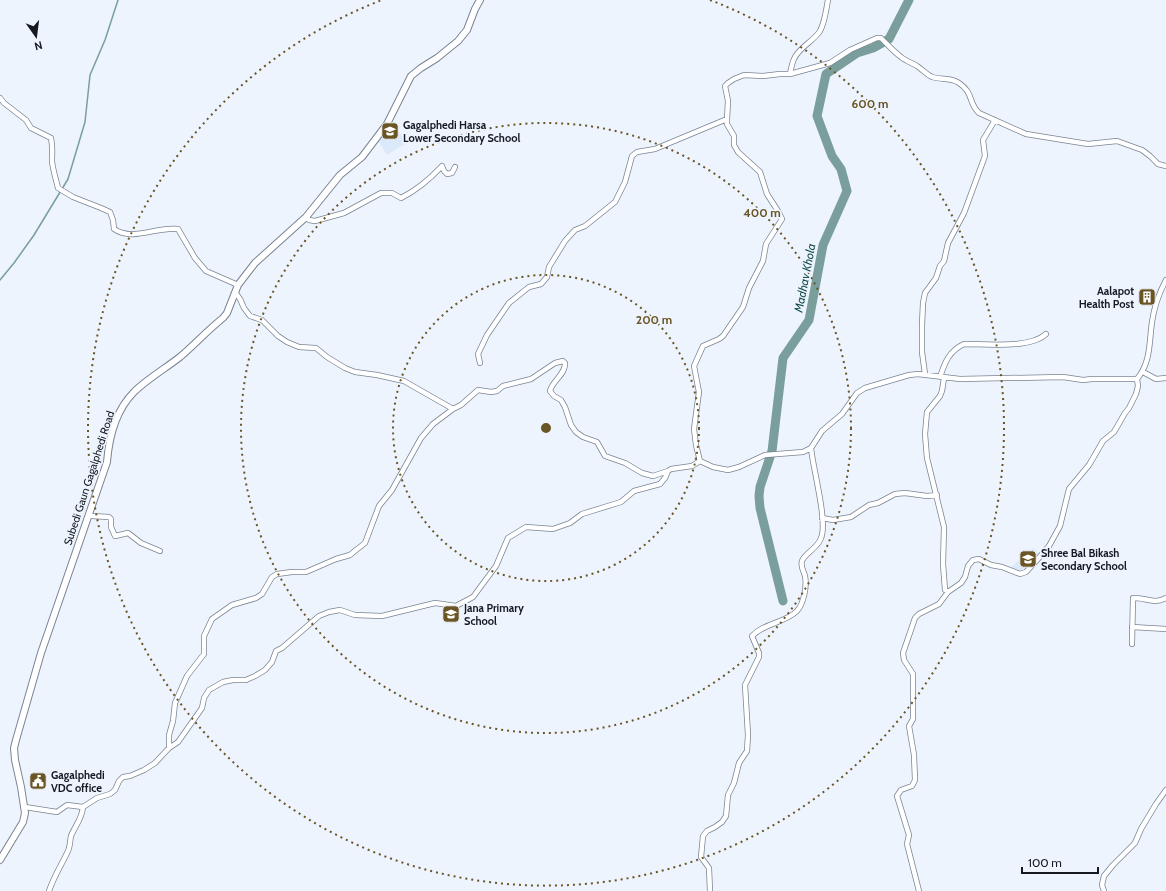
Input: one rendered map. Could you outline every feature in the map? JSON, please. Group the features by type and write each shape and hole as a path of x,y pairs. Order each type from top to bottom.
{"street":[{"name":"Subedi Gaun Gagalphedi Road","path":"25,807 17,773 14,748 41,653 107,462 109,440 122,407 134,392 181,356 223,318 227,313 238,285 255,263 306,217 340,174 362,157 387,124 412,76 458,41 467,30 480,0"},
{"path":"790,74 794,59 798,52 820,31 828,0"},
{"path":"700,461 694,429 699,392 694,366 703,346 723,336 744,307 750,288 763,261 766,244 782,219 767,194 760,172 738,152 734,145 734,136 727,119 728,101 726,86 734,79 744,75 763,76 790,74 830,63 850,50 877,38 881,38 900,57 918,67 928,75 938,79 947,78 958,82 966,88 970,93 975,109 979,113 1026,134 1088,144 1117,141 1142,150 1158,164 1166,166"},
{"path":"0,98 4,103 26,120 31,128 51,138 53,149 53,171 58,188 73,197 110,212 114,229 119,232 144,234 172,228 178,229 195,258 206,271 238,285"},
{"path":"480,363 478,354 488,335 509,303 529,287 541,284 547,278 549,267 574,230 585,226 615,202 626,182 632,156 637,152 655,149 727,119"},
{"path":"925,374 922,352 922,311 925,293 936,278 940,266 944,261 948,243 964,213 985,156 983,140 995,120"},
{"path":"306,217 309,220 315,221 344,213 382,192 392,193 401,198 428,180 442,166 447,174 452,172 455,167"},
{"path":"919,891 907,844 909,836 897,796 901,790 912,786 915,780 914,755 909,726 913,719 913,674 904,660 903,653 915,618 919,614 939,604 948,592 963,580 968,566 973,560 979,559 991,565 1002,567 1020,574 1026,572 1049,546 1060,526 1069,489 1089,465 1103,441 1114,432 1136,394 1138,386 1137,379 1143,372 1147,361 1152,320 1160,291 1166,280"},
{"path":"235,292 250,316 262,320 278,336 287,342 298,347 316,348 327,357 354,372 404,381 453,409"},
{"path":"948,592 945,590 942,564 944,527 927,458 925,434 927,412 940,396 942,391 942,377 950,354 958,347 964,344 1016,344 1042,338 1046,334"},
{"path":"169,748 169,735 173,721 175,703 187,676 204,654 204,636 212,619 232,605 256,598 262,594 272,577 277,574 306,572 336,559 350,555 365,543 379,506 392,490 421,438 433,424 461,405 478,390 491,392 503,386 531,379 555,363 563,361 566,363 564,369 554,383 550,392 561,400 565,407 569,421 576,432 583,437 597,442 605,456 625,463 642,473 653,476 668,472 671,469 692,466 700,461"},
{"path":"1143,372 1156,379 1166,378"},
{"path":"700,461 713,467 728,470 739,467 765,455 799,453 811,448 822,431 842,414 857,393 861,390 902,377 925,374 960,379 1063,377 1083,380 1137,379"},
{"path":"710,891 709,868 701,857 703,836 707,831 722,822 726,816 728,795 734,783 739,763 747,751 748,735 745,685 759,657 759,653 752,636 766,626 792,615 801,606 805,578 801,564 802,560 820,542 822,536 822,518 811,448"},
{"path":"0,860 23,822 25,807 53,813 67,806 83,807 97,798 110,794 115,790 119,781 123,777 130,776 144,770 155,763 169,748 178,742 197,718 208,690 223,682 246,680 265,670 272,662 276,652 319,616 340,610 355,615 382,616 435,603 456,606 473,597 496,566 508,538 526,527 553,529 570,524 582,514 621,502 634,492 660,484 668,472"},
{"path":"822,518 833,520 851,517 869,505 881,502 895,494 905,493 927,496 936,495"},
{"path":"89,514 92,516 109,517 111,519 111,527 115,536 128,533 141,543 160,551"},
{"path":"1132,644 1132,598 1154,602 1166,598"},
{"path":"1132,628 1166,629"},
{"path":"1104,891 1102,885 1104,876 1135,844 1141,829 1166,790"},
{"path":"49,891 55,874 68,850 71,836 80,822 83,807"}],"shaded area":[{"name":"Gagalphedi Harsa Lower Secondary School","path":"389,118 407,143 387,155 377,139"},
{"name":"Shree Bal Bikash Secondary School","path":"1033,548 1039,554 1022,573 1011,567"}],"waterway":[{"path":"0,280 34,235 68,179 85,122 90,75 105,40 118,0"},
{"name":"Madhav Khola","path":"783,601 760,508 760,487 772,451 783,358 809,320 823,245 847,191 841,169 832,156 817,116 826,74 857,53 873,48 889,39 909,0"}],"place":[{"name":"Gagalphedi Harsa Lower Secondary School","path":"390,131"},
{"name":"Aalapot Health Post","path":"1147,297"},
{"name":"Shree Bal Bikash Secondary School","path":"1028,559"},
{"name":"Jana Primary School","path":"451,614"},
{"name":"Gagalphedi VDC office","path":"38,781"}]}
